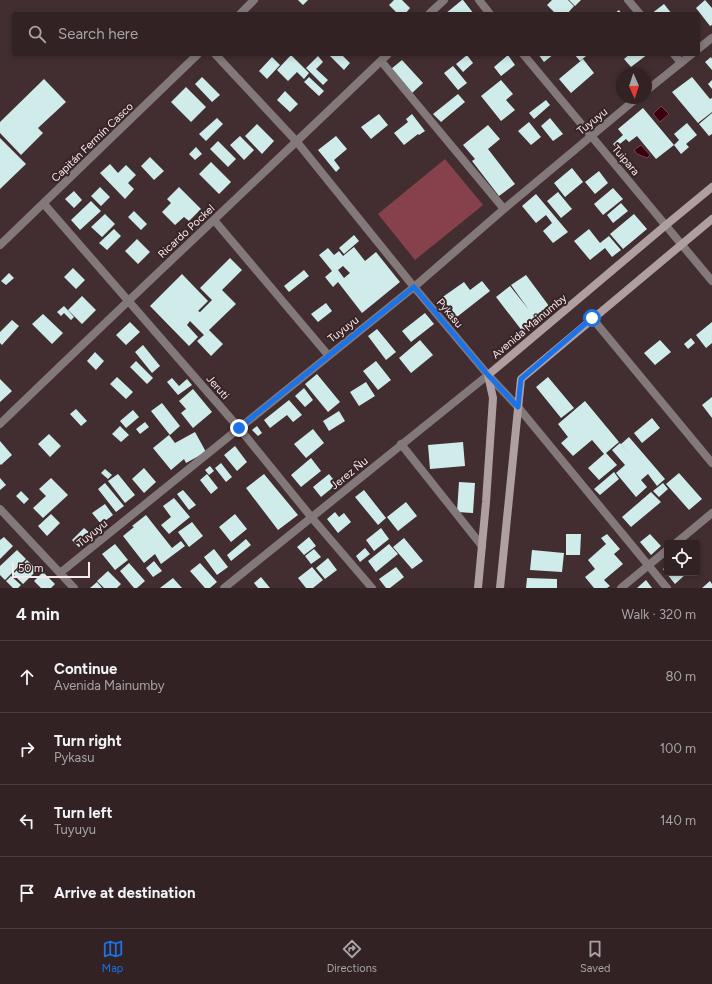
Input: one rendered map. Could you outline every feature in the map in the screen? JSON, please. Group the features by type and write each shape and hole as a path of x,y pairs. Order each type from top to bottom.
{"street":[{"path":"242,12 254,0"},
{"path":"431,12 444,0"},
{"path":"478,0 488,12"},
{"path":"628,0 638,12"},
{"path":"700,47 712,38"},
{"name":"Capitán Fermín Casco","path":"0,245 196,56"},
{"name":"Pykasu","path":"217,56 297,142 414,287 488,375 518,407 667,588"},
{"name":"Ricardo Pockel","path":"0,424 386,56"},
{"name":"Tuipara","path":"525,56 712,281"},
{"path":"676,56 681,63"},
{"path":"652,86 690,56"},
{"path":"381,61 504,209"},
{"name":"Tuyuyu","path":"60,573 414,287 504,209 630,104"},
{"name":"Avenida Mainumby","path":"488,375 712,187"},
{"name":"Jeruti","path":"44,204 239,428 312,518 372,588"},
{"path":"500,588 521,379 712,219"},
{"path":"214,220 328,355"},
{"path":"592,318 712,463"},
{"path":"478,588 493,398 488,375"},
{"name":"Jerez Ñu","path":"224,588 488,375"},
{"path":"401,444 482,546"},
{"path":"0,509 74,588"},
{"path":"680,540 712,513"},
{"path":"622,588 664,553"}],"shaded area":[{"path":"661,106 669,114 660,122 653,114"},
{"path":"641,145 650,155 647,158 637,154 634,150"},
{"path":"445,159 483,205 415,260 378,214"}],"building":[{"path":"298,0 308,0 303,5"},
{"path":"394,0 402,0 410,8 407,12 396,12 389,5"},
{"path":"462,0 472,12 447,12"},
{"path":"552,0 568,0 574,6 569,12 554,12 547,5"},
{"path":"569,0 581,0 575,6"},
{"path":"705,0 712,8 712,25 710,26 696,8"},
{"path":"664,4 670,12 654,12"},
{"path":"290,56 292,56 309,73 304,79 297,72 288,81 277,70"},
{"path":"318,56 323,62 316,69 328,80 323,85 306,68"},
{"path":"330,56 343,56 350,63 344,70"},
{"path":"466,56 468,56 473,63 463,72 456,64"},
{"path":"507,56 509,56 515,65 501,76 494,67"},
{"path":"540,56 552,56 544,62"},
{"path":"576,56 586,56 580,61"},
{"path":"628,56 645,56 631,67 624,59"},
{"path":"272,57 280,65 267,79 259,71"},
{"path":"711,57 712,59 712,70 705,62"},
{"path":"583,59 594,73 571,93 559,79"},
{"path":"402,60 423,83 412,93 391,69"},
{"path":"453,66 467,83 458,90 444,73"},
{"path":"202,77 220,95 212,102 195,84"},
{"path":"309,77 324,91 319,96 304,82"},
{"path":"692,77 710,99 712,98 712,112 698,123 672,92"},
{"path":"44,79 66,102 38,128 43,133 21,155 0,133 0,122"},
{"path":"501,80 513,94 506,100 515,110 501,121 481,96"},
{"path":"712,80 712,89 708,84"},
{"path":"186,87 206,107 191,122 171,102"},
{"path":"285,91 298,104 290,112 277,100"},
{"path":"458,94 465,102 441,122 433,114"},
{"path":"546,100 550,105 534,119 529,113"},
{"path":"643,108 674,145 656,159 637,136 629,142 626,139 616,147 613,144 623,135 618,129"},
{"path":"712,113 712,134 709,136 699,124"},
{"path":"379,114 388,125 371,139 361,127"},
{"path":"412,114 425,131 419,135 418,134 404,145 394,133 408,122 406,119"},
{"path":"217,118 223,124 206,141 199,134"},
{"path":"550,118 563,134 553,141 541,126"},
{"path":"529,122 541,137 531,145 518,131"},
{"path":"687,123 697,135 686,144 689,147 681,154 674,145 679,140 674,134"},
{"path":"257,124 274,141 262,154 245,136"},
{"path":"488,125 500,139 488,149 515,184 499,196 472,161 475,159 463,145"},
{"path":"240,136 254,150 244,160 230,145"},
{"path":"336,136 347,149 334,160 340,168 336,172 318,150"},
{"path":"0,138 26,164 0,189"},
{"path":"218,141 236,159 228,167 210,149"},
{"path":"196,147 202,154 195,160 189,154"},
{"path":"150,157 164,171 154,180 141,166"},
{"path":"211,162 231,182 219,194 199,174"},
{"path":"110,164 118,173 126,165 136,175 128,183 134,189 125,199 100,173"},
{"path":"572,168 583,182 565,197 554,183"},
{"path":"599,171 608,183 595,194 585,182"},
{"path":"100,187 110,197 101,206 91,196"},
{"path":"179,187 201,209 189,221 184,217 175,225 162,212 171,203 167,199"},
{"path":"613,188 623,199 603,215 594,204"},
{"path":"74,191 82,200 74,208 65,199"},
{"path":"558,192 572,209 561,218 547,201"},
{"path":"536,194 568,232 553,243 543,231 552,223 546,215 536,223 522,206"},
{"path":"91,201 101,211 80,230 71,220"},
{"path":"621,203 628,211 613,223 607,215"},
{"path":"134,211 147,224 141,230 128,217"},
{"path":"105,214 115,224 102,237 91,227"},
{"path":"634,214 647,229 623,249 610,234"},
{"path":"114,229 121,236 107,250 99,243"},
{"path":"589,229 600,243 609,236 621,250 612,257 605,248 590,260 574,241"},
{"path":"354,235 359,241 344,254 339,248"},
{"path":"137,239 150,252 138,264 125,251"},
{"path":"354,247 365,261 376,252 400,282 362,313 338,282 333,287 325,277 332,271 319,255 328,248 334,255 339,251 343,256","holes":["343,266 350,273 344,278 338,270"]},
{"path":"230,258 242,270 222,290 236,304 209,330 223,344 211,356 197,341 204,335 190,321 187,325 198,337 189,346 150,306 182,274 208,301 198,311 200,312 212,300 200,288"},
{"path":"73,268 85,280 76,289 64,277"},
{"path":"304,270 309,276 289,292 284,286"},
{"path":"9,273 14,278 6,285 1,281"},
{"path":"526,275 552,310 523,332 496,297 510,286 529,310 511,285"},
{"path":"482,281 490,291 453,320 437,301 464,282 470,290"},
{"path":"82,296 96,310 82,324 68,310"},
{"path":"326,303 332,311 318,322 311,314"},
{"path":"64,306 74,317 71,320 64,313 61,316 57,312"},
{"path":"425,313 434,324 411,342 402,331"},
{"path":"43,314 63,333 52,344 32,324"},
{"path":"12,320 19,326 2,345 0,343 0,332"},
{"path":"130,322 140,332 126,345 116,335"},
{"path":"712,322 712,343 706,348 696,335"},
{"path":"377,329 396,352 386,360 368,336"},
{"path":"691,338 695,343 688,349 684,344"},
{"path":"420,340 433,355 411,373 399,358"},
{"path":"660,340 671,352 655,365 644,353"},
{"path":"143,345 160,366 152,373 135,352"},
{"path":"95,352 104,361 96,370 87,361"},
{"path":"136,361 153,378 147,384 130,367"},
{"path":"376,361 391,380 378,390 363,371"},
{"path":"317,374 340,402 328,412 305,384"},
{"path":"117,377 133,392 126,399 110,384"},
{"path":"548,377 574,408 561,418 536,387"},
{"path":"172,378 179,386 187,379 192,385 178,395 167,382"},
{"path":"0,379 12,391 0,402"},
{"path":"366,382 375,396 359,406 350,392"},
{"path":"304,388 313,400 305,407 295,396"},
{"path":"193,389 212,412 193,428 181,413 186,409 179,401"},
{"path":"712,397 712,418 702,405"},
{"path":"289,400 302,415 293,422 287,415 270,428 264,420"},
{"path":"585,401 619,442 606,453 617,465 599,480 588,468 604,454 592,440 573,456 561,443 568,437 558,424"},
{"path":"162,403 180,426 170,435 151,411"},
{"path":"76,409 87,421 81,426 70,414"},
{"path":"133,410 139,417 126,428 120,421"},
{"path":"339,411 345,421 329,431 323,421"},
{"path":"652,418 660,428 642,443 634,433"},
{"path":"145,422 149,427 140,434 136,429"},
{"path":"120,426 129,435 121,442 112,434"},
{"path":"257,426 262,433 258,436 252,430"},
{"path":"313,429 324,443 306,458 294,444"},
{"path":"195,432 206,452 186,463 184,459 171,470 153,448 169,435 175,443"},
{"path":"49,434 61,446 50,457 38,444"},
{"path":"629,437 665,479 657,486 648,474 641,480 647,487 636,497 616,473 625,465 612,450 620,443 633,458 621,444"},
{"path":"0,441 12,455 1,465 0,464"},
{"path":"463,442 465,466 430,469 428,445"},
{"path":"235,446 247,462 237,471 224,455"},
{"path":"311,458 321,471 301,487 291,475"},
{"path":"221,463 232,477 226,482 215,468"},
{"path":"210,466 214,471 209,475 205,470"},
{"path":"144,468 156,482 144,493 132,479"},
{"path":"105,469 112,475 108,479 101,473"},
{"path":"614,472 619,479 600,495 594,489"},
{"path":"679,473 702,499 689,510 666,484"},
{"path":"118,474 135,495 125,503 108,481"},
{"path":"207,474 218,488 211,494 200,480"},
{"path":"264,474 298,515 278,530 246,488"},
{"path":"329,474 337,484 321,497 313,487"},
{"path":"0,478 6,485 0,490"},
{"path":"51,478 68,495 43,518 33,508 46,496 39,489"},
{"path":"459,482 475,483 473,513 457,512"},
{"path":"105,483 124,506 116,512 98,489"},
{"path":"663,483 668,489 659,497 653,491"},
{"path":"183,490 196,505 189,510 177,494"},
{"path":"364,490 386,518 378,525 355,497"},
{"path":"21,491 29,499 24,504 16,496"},
{"path":"651,492 661,502 631,527 622,517"},
{"path":"174,498 190,517 169,534 161,525 171,517 163,506"},
{"path":"406,502 417,516 398,531 387,517"},
{"path":"105,504 113,515 101,524 92,513"},
{"path":"335,512 339,517 344,513 351,522 338,533 327,519"},
{"path":"51,514 60,523 47,536 38,526"},
{"path":"235,514 247,529 231,542 219,527"},
{"path":"146,515 172,548 181,541 185,546 161,564 155,554 144,563 123,536 134,527 132,526"},
{"path":"192,522 203,536 189,547 178,532"},
{"path":"84,528 92,535 79,547 72,540"},
{"path":"381,528 389,539 374,551 366,540"},
{"path":"566,534 581,534 580,555 566,555"},
{"path":"607,534 620,549 614,554 623,564 604,580 610,586 607,588 594,588 585,577 595,569 588,560 606,544 601,538"},
{"path":"650,534 661,546 651,555 640,542"},
{"path":"4,537 13,546 0,559 0,540"},
{"path":"309,537 316,546 304,555 297,547"},
{"path":"404,538 423,561 412,569 393,547"},
{"path":"246,539 251,545 231,561 227,555"},
{"path":"115,544 128,560 115,570 102,554"},
{"path":"389,544 398,554 376,572 368,561"},
{"path":"365,548 370,554 360,562 356,556"},
{"path":"214,549 228,567 217,575 204,557"},
{"path":"314,549 321,557 311,564 305,556"},
{"path":"17,550 26,559 5,580 0,575 0,566"},
{"path":"532,550 564,553 562,572 530,570"},
{"path":"328,558 337,570 325,579 316,568"},
{"path":"27,560 37,570 23,584 13,574"},
{"path":"154,561 162,571 153,577 146,568"},
{"path":"129,563 145,581 137,588 134,588 120,571"},
{"path":"200,563 217,582 210,588 205,588 190,571"},
{"path":"312,567 323,580 313,588 306,588 298,578"},
{"path":"396,567 404,577 390,588 386,588 379,579"},
{"path":"108,571 121,584 117,588 104,588 97,581"},
{"path":"43,572 55,584 51,588 41,588 34,581"},
{"path":"11,576 21,585 18,588 13,588 6,581"},
{"path":"669,576 684,576 675,584"},
{"path":"261,577 270,588 258,588 254,583"},
{"path":"173,578 182,588 160,588"},
{"path":"527,578 557,579 557,588 526,588"},
{"path":"646,580 652,588 637,588"},
{"path":"710,581 712,588 702,588"},
{"path":"97,582 102,588 90,588"}],"route":[{"path":"239,428 414,287 488,375 518,407 521,379 592,318"}]}
